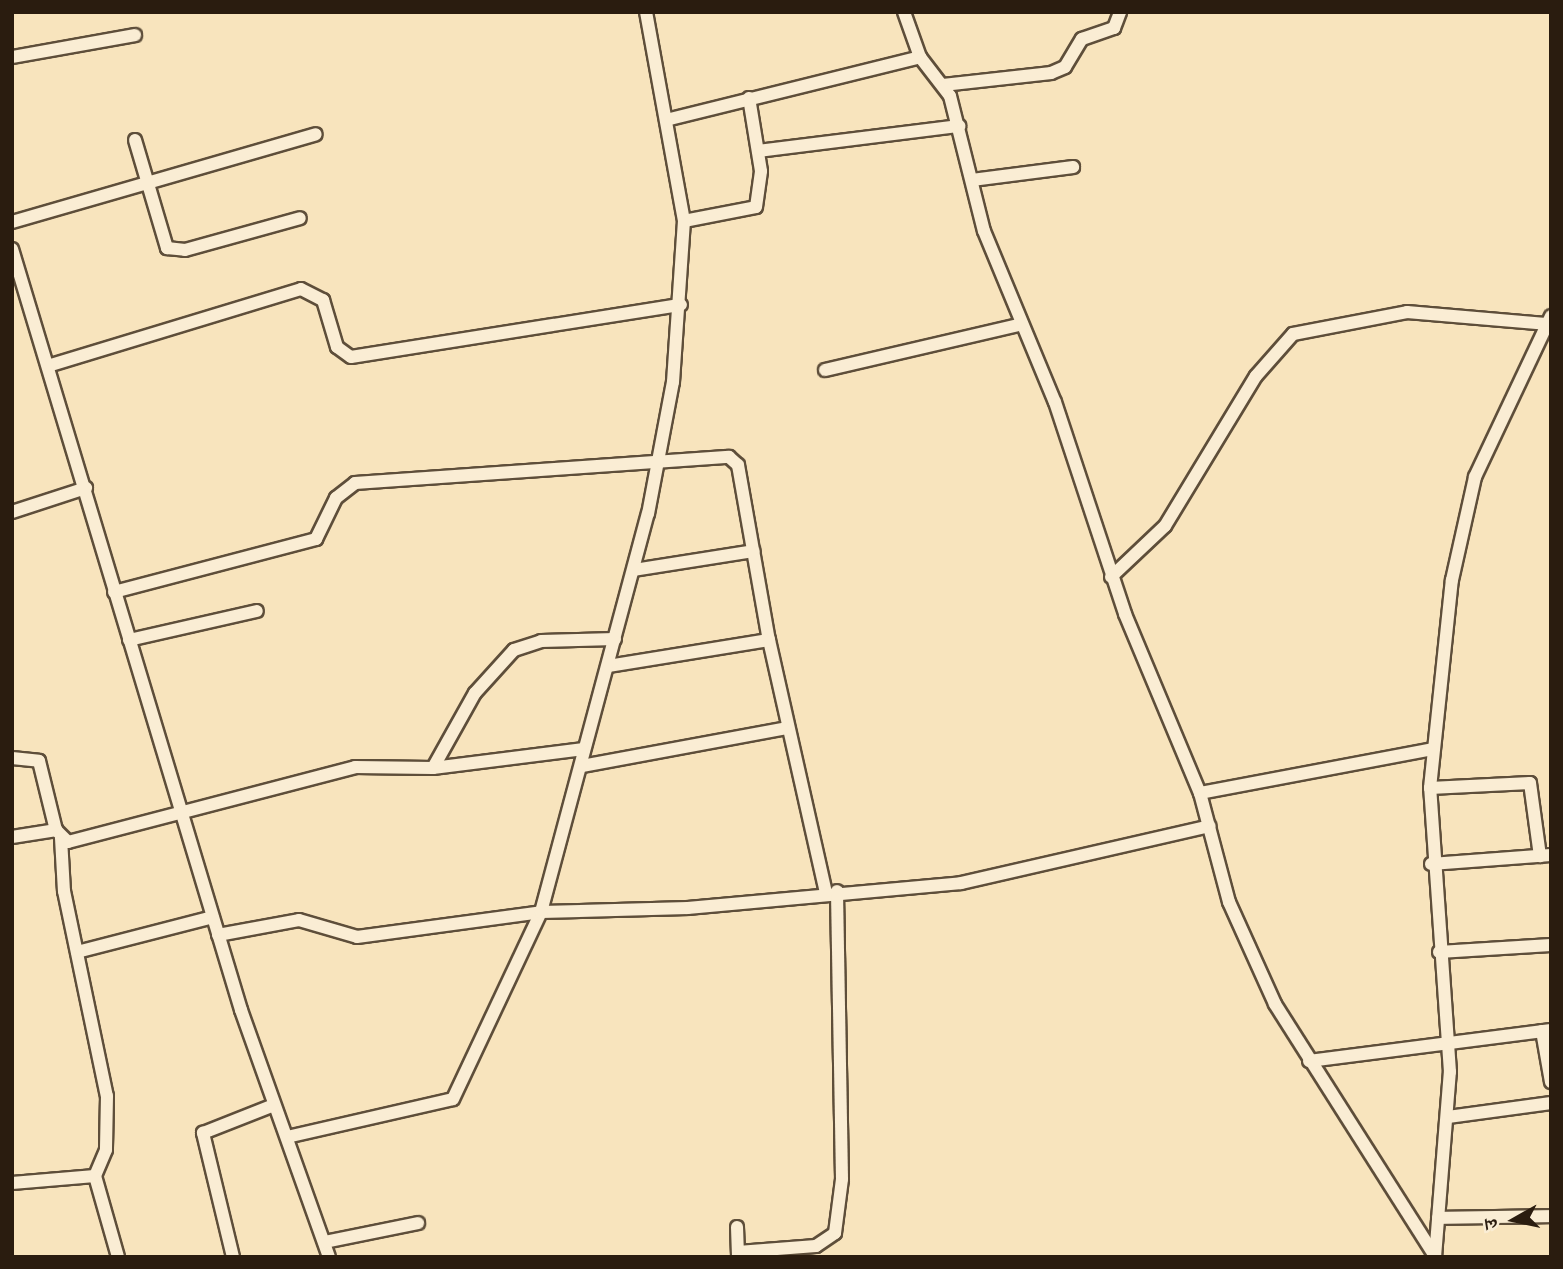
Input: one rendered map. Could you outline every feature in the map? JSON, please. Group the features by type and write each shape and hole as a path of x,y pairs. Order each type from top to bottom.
{"street":[{"path":"287,1137 453,1099 541,912 634,570 658,466 681,305 684,221 646,12"},
{"path":"904,12 920,57 943,85 959,126 985,232 1076,457 1111,577 1200,793 1233,913 1309,1061 1435,1256"},
{"path":"943,85 1051,73 1065,67 1082,39 1114,28 1120,12"},
{"path":"12,57 135,35"},
{"path":"666,120 920,57"},
{"path":"684,221 756,207 761,194 758,151 749,98"},
{"path":"758,151 959,126"},
{"path":"12,222 316,134"},
{"path":"135,140 162,240 176,251 300,218"},
{"path":"972,180 1073,167"},
{"path":"12,249 51,365 114,592 218,935 274,1105 329,1257"},
{"path":"51,365 301,289 323,300 337,347 351,357 681,305"},
{"path":"1111,577 1165,526 1256,376 1293,334 1407,312 1549,320 1545,346 1489,443 1464,514 1432,749 1431,864 1448,1043 1448,1117 1435,1256"},
{"path":"825,370 1022,324"},
{"path":"114,592 316,539 336,498 355,483 735,460 787,728 832,891 842,1180 835,1233 816,1246 738,1255 737,1227"},
{"path":"12,512 86,488"},
{"path":"634,570 754,551"},
{"path":"129,640 257,611"},
{"path":"432,768 475,693 514,650 541,641 615,639"},
{"path":"608,666 769,640"},
{"path":"582,766 787,728"},
{"path":"12,836 59,834 78,842 182,811 355,767 432,768 584,749"},
{"path":"1200,793 1432,749"},
{"path":"12,758 39,761 59,834 77,952 107,1096 106,1150 95,1176 118,1257"},
{"path":"1430,788 1530,783 1545,856 1431,864"},
{"path":"218,935 299,920 357,937 541,912 688,908 832,891 961,883 1210,826"},
{"path":"77,952 213,917"},
{"path":"1439,952 1551,945"},
{"path":"1309,1061 1546,1031 1551,1082"},
{"path":"1448,1117 1551,1103"},
{"path":"233,1257 203,1133 274,1105"},
{"path":"12,1183 95,1176"},
{"path":"1438,1217 1551,1216"},
{"path":"325,1242 418,1223"}]}
